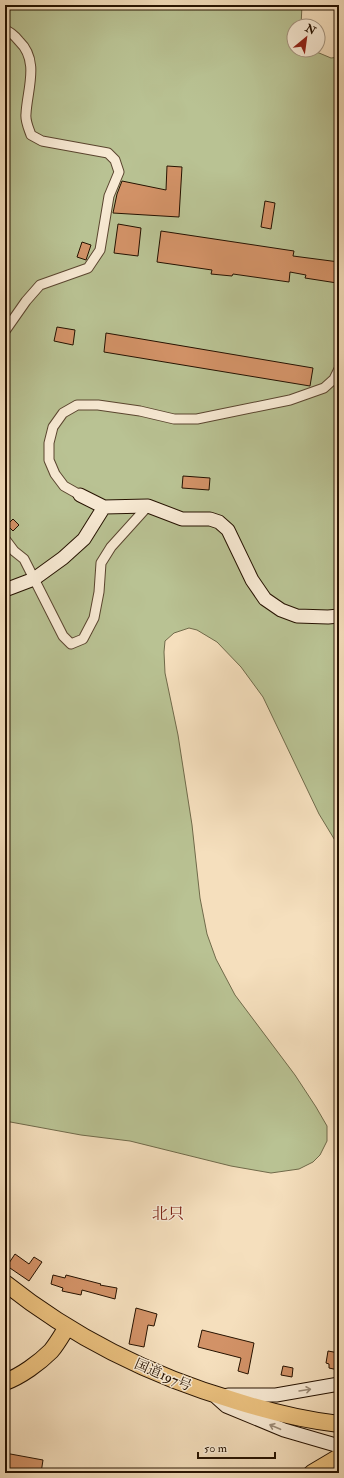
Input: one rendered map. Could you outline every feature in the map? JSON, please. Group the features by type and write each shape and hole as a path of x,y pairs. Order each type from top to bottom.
{"highway":[{"name":"国道197号","path":"5,1283 67,1327 151,1371 211,1394 279,1414 339,1424"},
{"path":"5,1382 12,1380 36,1364 52,1350 67,1327"},
{"path":"312,1473 339,1457"}],"street":[{"path":"5,30 10,32 23,44 30,59 31,77 25,116 31,135 42,141 108,153 115,160 119,172 109,196 100,250 88,268 40,286 26,301 5,332"},
{"path":"339,369 334,379 324,388 290,400 197,419 174,419 140,411 98,405 77,405 63,413 53,427 49,444 49,460 55,474 64,486 104,507 148,506 182,519 210,518 219,522 228,530 252,580 265,599 281,610 297,616 339,616"},
{"path":"5,539 10,551 24,559 63,636 71,644 83,639 94,618 99,592 100,563 111,547 148,506"},
{"path":"5,590 34,580 63,558 84,539 104,507"},
{"path":"211,1394 253,1396 276,1395 339,1384"},
{"path":"211,1394 226,1406 284,1430 339,1446"}],"green space":[{"path":"5,5 302,5 301,18 286,18 286,58 326,58 326,56 331,58 339,57 339,847 319,814 263,697 241,667 217,642 197,630 189,628 174,633 165,641 164,652 165,673 178,735 192,825 200,898 207,934 216,959 235,995 295,1075 316,1107 327,1126 327,1141 320,1155 313,1162 299,1169 271,1173 231,1166 130,1141 81,1135 5,1121"}],"building":[{"path":"167,166 182,167 179,217 113,213 117,194 122,181 166,190"},
{"path":"265,201 275,203 271,229 261,227"},
{"path":"118,224 141,228 138,256 114,253"},
{"path":"161,231 294,251 293,256 339,262 337,283 305,278 306,275 290,272 289,282 233,274 232,276 211,274 212,270 157,262"},
{"path":"82,242 91,245 86,260 77,257"},
{"path":"57,327 75,330 73,345 54,341"},
{"path":"106,333 313,368 310,386 104,352"},
{"path":"183,476 210,478 209,490 182,488"},
{"path":"13,519 19,525 13,531 7,525"},
{"path":"15,1254 29,1264 34,1257 42,1262 29,1281 7,1266"},
{"path":"53,1275 65,1278 66,1275 101,1284 100,1285 117,1288 115,1299 82,1290 81,1295 62,1291 63,1288 51,1284"},
{"path":"136,1308 157,1314 154,1326 148,1325 144,1347 129,1344"},
{"path":"202,1330 254,1343 248,1374 238,1371 241,1358 198,1347"},
{"path":"328,1351 339,1353 338,1370 329,1368 329,1364 326,1363"},
{"path":"283,1366 293,1368 292,1377 281,1375"},
{"path":"5,1453 43,1460 41,1473 16,1473 16,1471 5,1469"}],"district":[{"name":"北只","path":"168,1214"}]}
